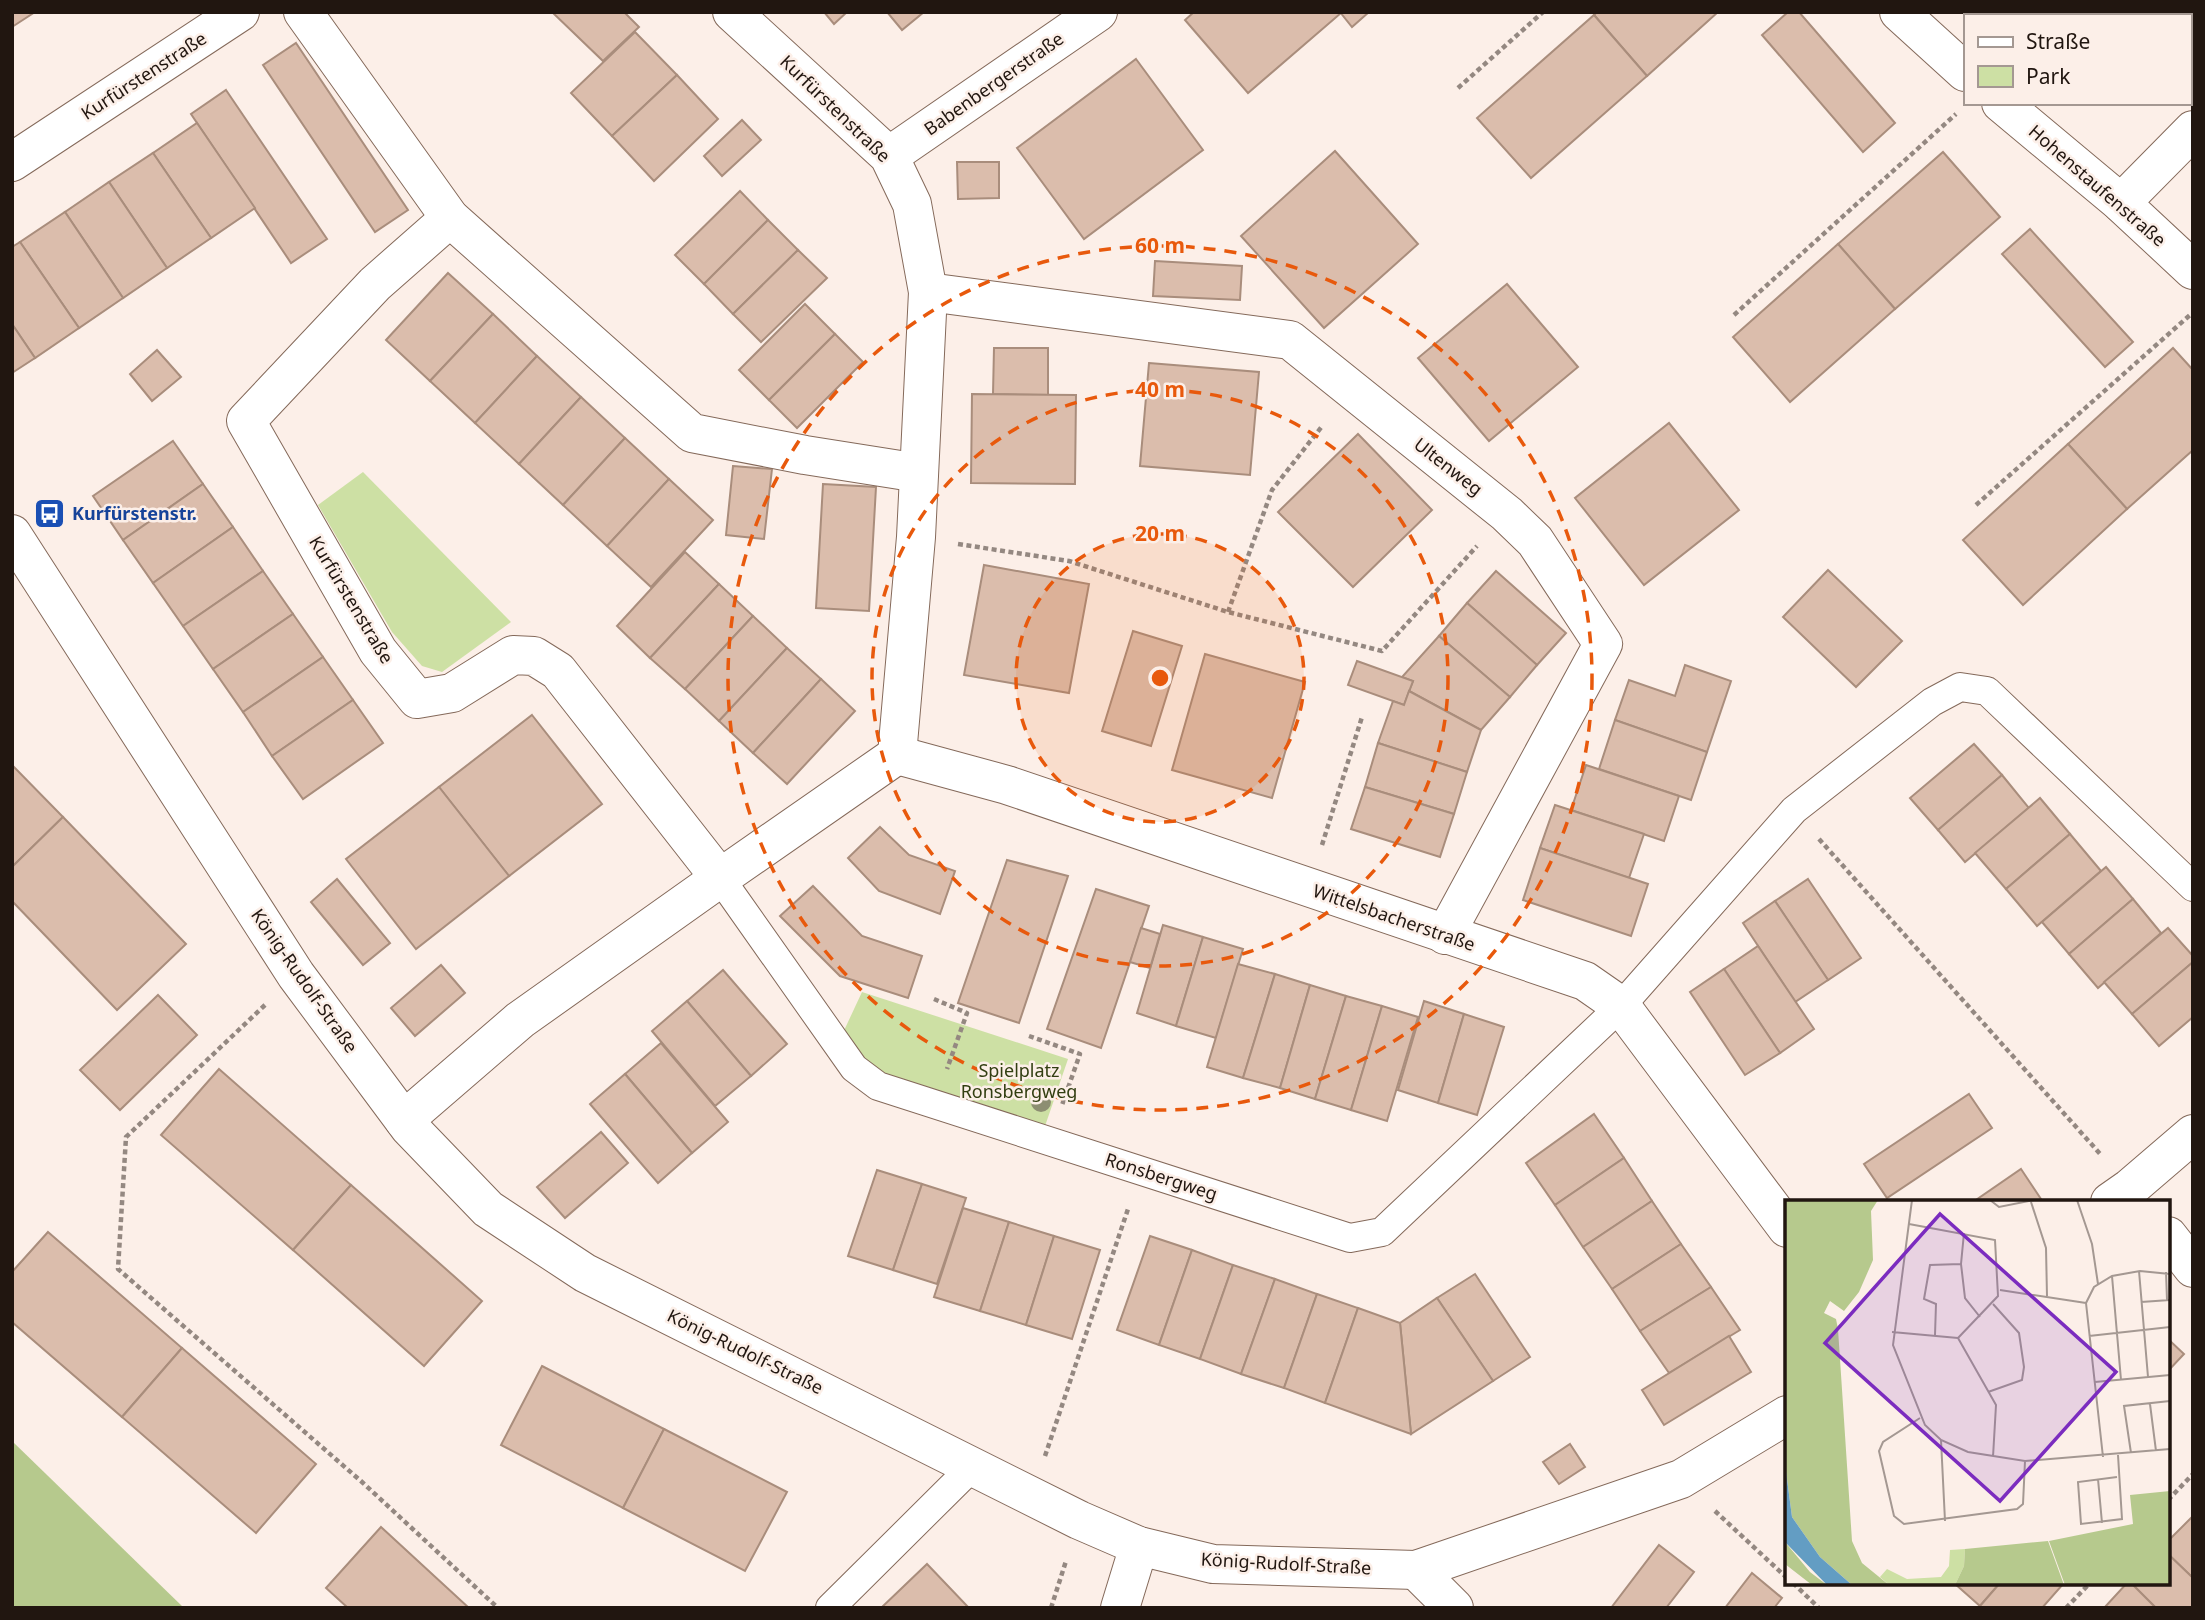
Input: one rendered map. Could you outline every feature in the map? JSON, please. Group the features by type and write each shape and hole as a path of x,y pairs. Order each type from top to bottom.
{"street":[{"name":"Kurfürstenstraße","path":"12,163 240,12"},
{"path":"303,12 450,218 692,433 919,473"},
{"name":"Kurfürstenstraße","path":"732,12 889,156 912,204 928,292 916,537 897,755"},
{"name":"Babenbergerstraße","path":"889,156 1098,12"},
{"path":"1899,12 1964,71"},
{"name":"Hohenstaufenstraße","path":"2003,105 2121,203 2193,270"},
{"path":"2121,203 2193,130"},
{"name":"Kurfürstenstraße","path":"450,218 374,284 246,421 378,651 417,699 452,693 513,655 534,656 558,671 720,878"},
{"name":"Ultenweg","path":"928,292 1290,340 1507,514 1535,541 1602,644 1445,936"},
{"name":"König-Rudolf-Straße","path":"12,534 296,975 404,1120 488,1209 585,1273 1031,1496 1139,1546 1213,1564 1416,1570 1681,1479 1785,1416"},
{"path":"404,1120 520,1020 897,755"},
{"name":"Wittelsbacherstraße","path":"897,755 1007,785 1445,936 1585,981 1621,1006 1785,1225"},
{"path":"2127,1197 2193,1133"},
{"path":"2170,1239 2193,1268"},
{"path":"1120,1608 1139,1546"},
{"path":"1416,1570 1454,1608"}],"lane":[{"name":"Ronsbergweg","path":"720,878 854,1068 878,1086 1350,1238 1382,1232 1621,1006 1794,810 1932,702 1960,687 1987,691 2193,887"},
{"path":"830,1608 973,1466"}],"path":[{"path":"1458,88 1543,12"},
{"path":"1734,316 1958,113"},
{"path":"1976,505 2193,313"},
{"path":"1228,612 1272,490 1350,390"},
{"path":"916,537 1069,561 1228,612 1382,651 1507,514"},
{"path":"1308,889 1362,717"},
{"path":"1794,810 2127,1197"},
{"path":"296,975 126,1137 118,1269 362,1482 498,1608"},
{"path":"933,999 967,1013 935,1103"},
{"path":"1029,1036 1080,1054 1049,1142"},
{"path":"1031,1496 1141,1171"},
{"path":"2170,1498 2193,1474"},
{"path":"1681,1479 1785,1575"},
{"path":"1795,1585 1819,1608"},
{"path":"2066,1608 2088,1585"}],"green space":[{"path":"363,472 511,622 442,672 422,666 392,632 318,505"},
{"name":"Spielplatz Ronsbergweg","path":"862,992 1068,1059 1044,1129 880,1075 841,1037"},
{"path":"12,1441 184,1608 12,1608"}],"building":[{"path":"12,12 35,12 12,27"},
{"path":"552,12 624,12 639,27 603,61"},
{"path":"824,12 847,12 834,24"},
{"path":"887,12 924,12 902,30"},
{"path":"1194,12 1341,13 1248,93 1185,20"},
{"path":"1340,12 1369,12 1352,27"},
{"path":"1597,12 1718,12 1647,76 1594,15"},
{"path":"1788,12 1799,12 1895,123 1863,152 1762,35"},
{"path":"2193,12 2193,45 2191,46 2191,14 2152,14"},
{"path":"1594,15 1647,76 1531,178 1477,118"},
{"path":"635,32 677,75 612,136 571,93"},
{"path":"296,43 408,210 375,232 263,65"},
{"path":"1136,59 1203,150 1084,239 1017,148"},
{"path":"677,75 718,119 654,181 612,136"},
{"path":"226,90 327,239 291,263 191,114"},
{"path":"742,120 761,140 722,176 704,156"},
{"path":"197,123 255,208 211,238 153,153"},
{"path":"1335,151 1418,244 1324,328 1241,236"},
{"path":"1943,152 2000,217 1895,309 1838,244"},
{"path":"153,153 211,238 167,268 109,182"},
{"path":"957,162 999,162 999,198 958,199"},
{"path":"109,182 167,268 123,298 65,212"},
{"path":"740,191 768,220 704,284 675,255"},
{"path":"65,212 123,298 79,328 20,242"},
{"path":"768,220 798,250 733,314 704,284"},
{"path":"2030,229 2133,342 2105,367 2002,254"},
{"path":"20,242 79,328 35,358 12,324 12,247"},
{"path":"1838,244 1895,309 1790,402 1733,337"},
{"path":"798,250 827,278 761,342 733,314"},
{"path":"1155,261 1242,266 1240,300 1153,296"},
{"path":"448,273 493,314 430,381 386,340"},
{"path":"1507,284 1578,367 1489,441 1418,358"},
{"path":"805,304 835,334 769,400 739,370"},
{"path":"493,314 537,356 475,423 430,381"},
{"path":"12,324 35,358 12,373"},
{"path":"835,334 863,362 797,428 769,400"},
{"path":"994,348 1048,348 1048,395 993,394"},
{"path":"2173,348 2193,370 2193,450 2127,509 2068,444"},
{"path":"157,350 181,377 152,401 130,374"},
{"path":"537,356 581,397 519,464 475,423"},
{"path":"1149,363 1259,372 1250,475 1140,466"},
{"path":"972,394 1076,395 1075,484 971,483"},
{"path":"581,397 625,438 563,505 519,464"},
{"path":"1669,423 1739,510 1644,585 1575,498"},
{"path":"1358,434 1432,510 1353,587 1278,512"},
{"path":"625,438 669,479 607,546 563,505"},
{"path":"173,441 203,484 123,540 93,496"},
{"path":"2068,444 2127,509 2023,605 1963,540"},
{"path":"733,466 772,469 764,539 726,535"},
{"path":"669,479 713,520 651,587 607,546"},
{"path":"203,484 233,527 153,583 123,540"},
{"path":"823,484 876,487 869,611 816,608"},
{"path":"233,527 263,571 183,626 153,583"},
{"path":"685,552 719,584 650,658 617,626"},
{"path":"984,565 1089,584 1069,693 964,675"},
{"path":"1828,570 1902,641 1856,687 1783,617"},
{"path":"263,571 293,614 213,669 183,626"},
{"path":"1496,571 1566,633 1537,665 1467,603"},
{"path":"719,584 753,616 685,689 650,658"},
{"path":"1467,603 1537,665 1510,697 1439,636"},
{"path":"293,614 323,657 243,712 213,669"},
{"path":"753,616 787,648 719,721 685,689"},
{"path":"1133,631 1182,646 1151,746 1102,731"},
{"path":"1439,636 1510,697 1481,730 1409,691 1413,681 1402,677"},
{"path":"787,648 821,679 753,753 719,721"},
{"path":"1205,654 1305,682 1272,798 1172,770"},
{"path":"323,657 353,700 272,756 243,712"},
{"path":"1357,661 1413,681 1404,705 1348,685"},
{"path":"1685,665 1731,681 1707,752 1615,720 1629,680 1675,696"},
{"path":"821,679 855,711 787,784 753,753"},
{"path":"1409,691 1481,730 1467,772 1378,743 1393,701 1404,705"},
{"path":"353,700 383,743 303,799 272,756"},
{"path":"532,715 602,804 509,876 439,787"},
{"path":"1615,720 1707,752 1691,800 1599,769"},
{"path":"1378,743 1467,772 1454,814 1365,787"},
{"path":"1974,744 2002,775 1938,830 1910,798"},
{"path":"12,765 63,817 12,867"},
{"path":"1586,765 1679,796 1664,841 1571,810"},
{"path":"2002,775 2029,808 1965,862 1938,830"},
{"path":"439,787 509,876 416,949 346,859"},
{"path":"1365,787 1454,814 1440,857 1351,829"},
{"path":"2040,798 2070,834 2006,889 1975,853"},
{"path":"1555,805 1644,834 1629,878 1540,848"},
{"path":"63,817 186,944 117,1010 12,901 12,867"},
{"path":"880,827 909,855 955,871 940,914 879,891 848,858"},
{"path":"2070,834 2101,871 2037,926 2006,889"},
{"path":"1540,848 1648,884 1631,936 1523,900"},
{"path":"1007,860 1068,876 1019,1023 958,1003"},
{"path":"2106,867 2133,899 2069,954 2042,922"},
{"path":"337,879 390,943 363,965 311,902"},
{"path":"1808,879 1861,958 1828,980 1775,901"},
{"path":"813,886 862,936 922,956 908,998 840,976 780,916"},
{"path":"1096,889 1149,906 1101,1048 1047,1029"},
{"path":"2133,899 2161,933 2098,988 2069,954"},
{"path":"1775,901 1828,980 1795,1002 1743,923"},
{"path":"1163,925 1203,937 1176,1026 1137,1013"},
{"path":"1141,928 1160,934 1150,968 1130,962"},
{"path":"2168,928 2193,956 2193,962 2132,1014 2104,982"},
{"path":"1203,937 1243,949 1216,1038 1176,1026"},
{"path":"1758,946 1814,1029 1780,1053 1724,969"},
{"path":"2193,962 2193,1017 2159,1046 2132,1014"},
{"path":"1238,964 1275,974 1243,1078 1207,1067"},
{"path":"441,965 465,993 415,1036 391,1008"},
{"path":"1724,969 1780,1053 1745,1075 1690,992"},
{"path":"723,970 787,1044 751,1076 687,1001"},
{"path":"1275,974 1310,985 1280,1088 1243,1078"},
{"path":"1310,985 1346,996 1315,1099 1280,1088"},
{"path":"158,995 197,1035 120,1110 80,1070"},
{"path":"1346,996 1382,1006 1351,1110 1315,1099"},
{"path":"687,1001 751,1076 715,1106 652,1031"},
{"path":"1424,1001 1464,1014 1438,1103 1398,1090"},
{"path":"1382,1006 1418,1017 1387,1121 1351,1110"},
{"path":"1464,1014 1504,1027 1477,1115 1438,1103"},
{"path":"661,1043 728,1122 692,1153 625,1074"},
{"path":"219,1069 351,1185 293,1250 161,1135"},
{"path":"625,1074 692,1153 658,1183 590,1104"},
{"path":"1969,1094 1992,1128 1887,1198 1864,1164"},
{"path":"1594,1114 1624,1158 1555,1205 1526,1163"},
{"path":"601,1132 628,1163 565,1218 537,1187"},
{"path":"1624,1158 1652,1201 1583,1247 1555,1205"},
{"path":"2021,1169 2042,1200 1976,1200"},
{"path":"877,1170 922,1184 893,1270 848,1256"},
{"path":"922,1184 966,1198 937,1284 893,1270"},
{"path":"351,1185 482,1301 424,1366 293,1250"},
{"path":"1652,1201 1681,1244 1612,1289 1583,1247"},
{"path":"963,1208 1009,1222 980,1311 934,1297"},
{"path":"1009,1222 1054,1236 1026,1325 980,1311"},
{"path":"48,1232 182,1348 122,1417 12,1322 12,1272"},
{"path":"1054,1236 1100,1250 1072,1339 1026,1325"},
{"path":"1150,1236 1192,1250 1159,1345 1117,1330"},
{"path":"1681,1244 1711,1287 1640,1331 1612,1289"},
{"path":"1192,1250 1233,1265 1200,1359 1159,1345"},
{"path":"1233,1265 1275,1279 1241,1374 1200,1359"},
{"path":"1475,1274 1530,1357 1493,1381 1437,1298"},
{"path":"1275,1279 1317,1294 1284,1388 1241,1374"},
{"path":"1711,1287 1740,1330 1669,1373 1640,1331"},
{"path":"1317,1294 1358,1308 1325,1403 1284,1388"},
{"path":"1437,1298 1493,1381 1411,1434 1400,1323"},
{"path":"1358,1308 1400,1323 1411,1434 1325,1403"},
{"path":"1729,1336 1751,1372 1664,1425 1642,1390"},
{"path":"2170,1341 2184,1354 2170,1369"},
{"path":"182,1348 316,1464 256,1533 122,1417"},
{"path":"542,1366 664,1429 623,1508 501,1445"},
{"path":"664,1429 787,1492 745,1571 623,1508"},
{"path":"1570,1444 1585,1467 1559,1484 1543,1462"},
{"path":"2193,1516 2193,1578 2170,1556 2170,1539"},
{"path":"381,1527 469,1608 348,1608 326,1588"},
{"path":"1659,1545 1694,1572 1666,1608 1611,1608"},
{"path":"2170,1556 2193,1578 2193,1608 2156,1608 2133,1585 2170,1585"},
{"path":"927,1564 969,1608 881,1608"},
{"path":"1752,1573 1782,1598 1774,1608 1725,1608"},
{"path":"1956,1585 1998,1585 1980,1606"},
{"path":"1998,1585 2062,1585 2042,1608 1980,1606"},
{"path":"2125,1585 2133,1585 2156,1608 2104,1608"}],"place":[{"name":"Kurfürstenstr.","path":"49,514"}]}
